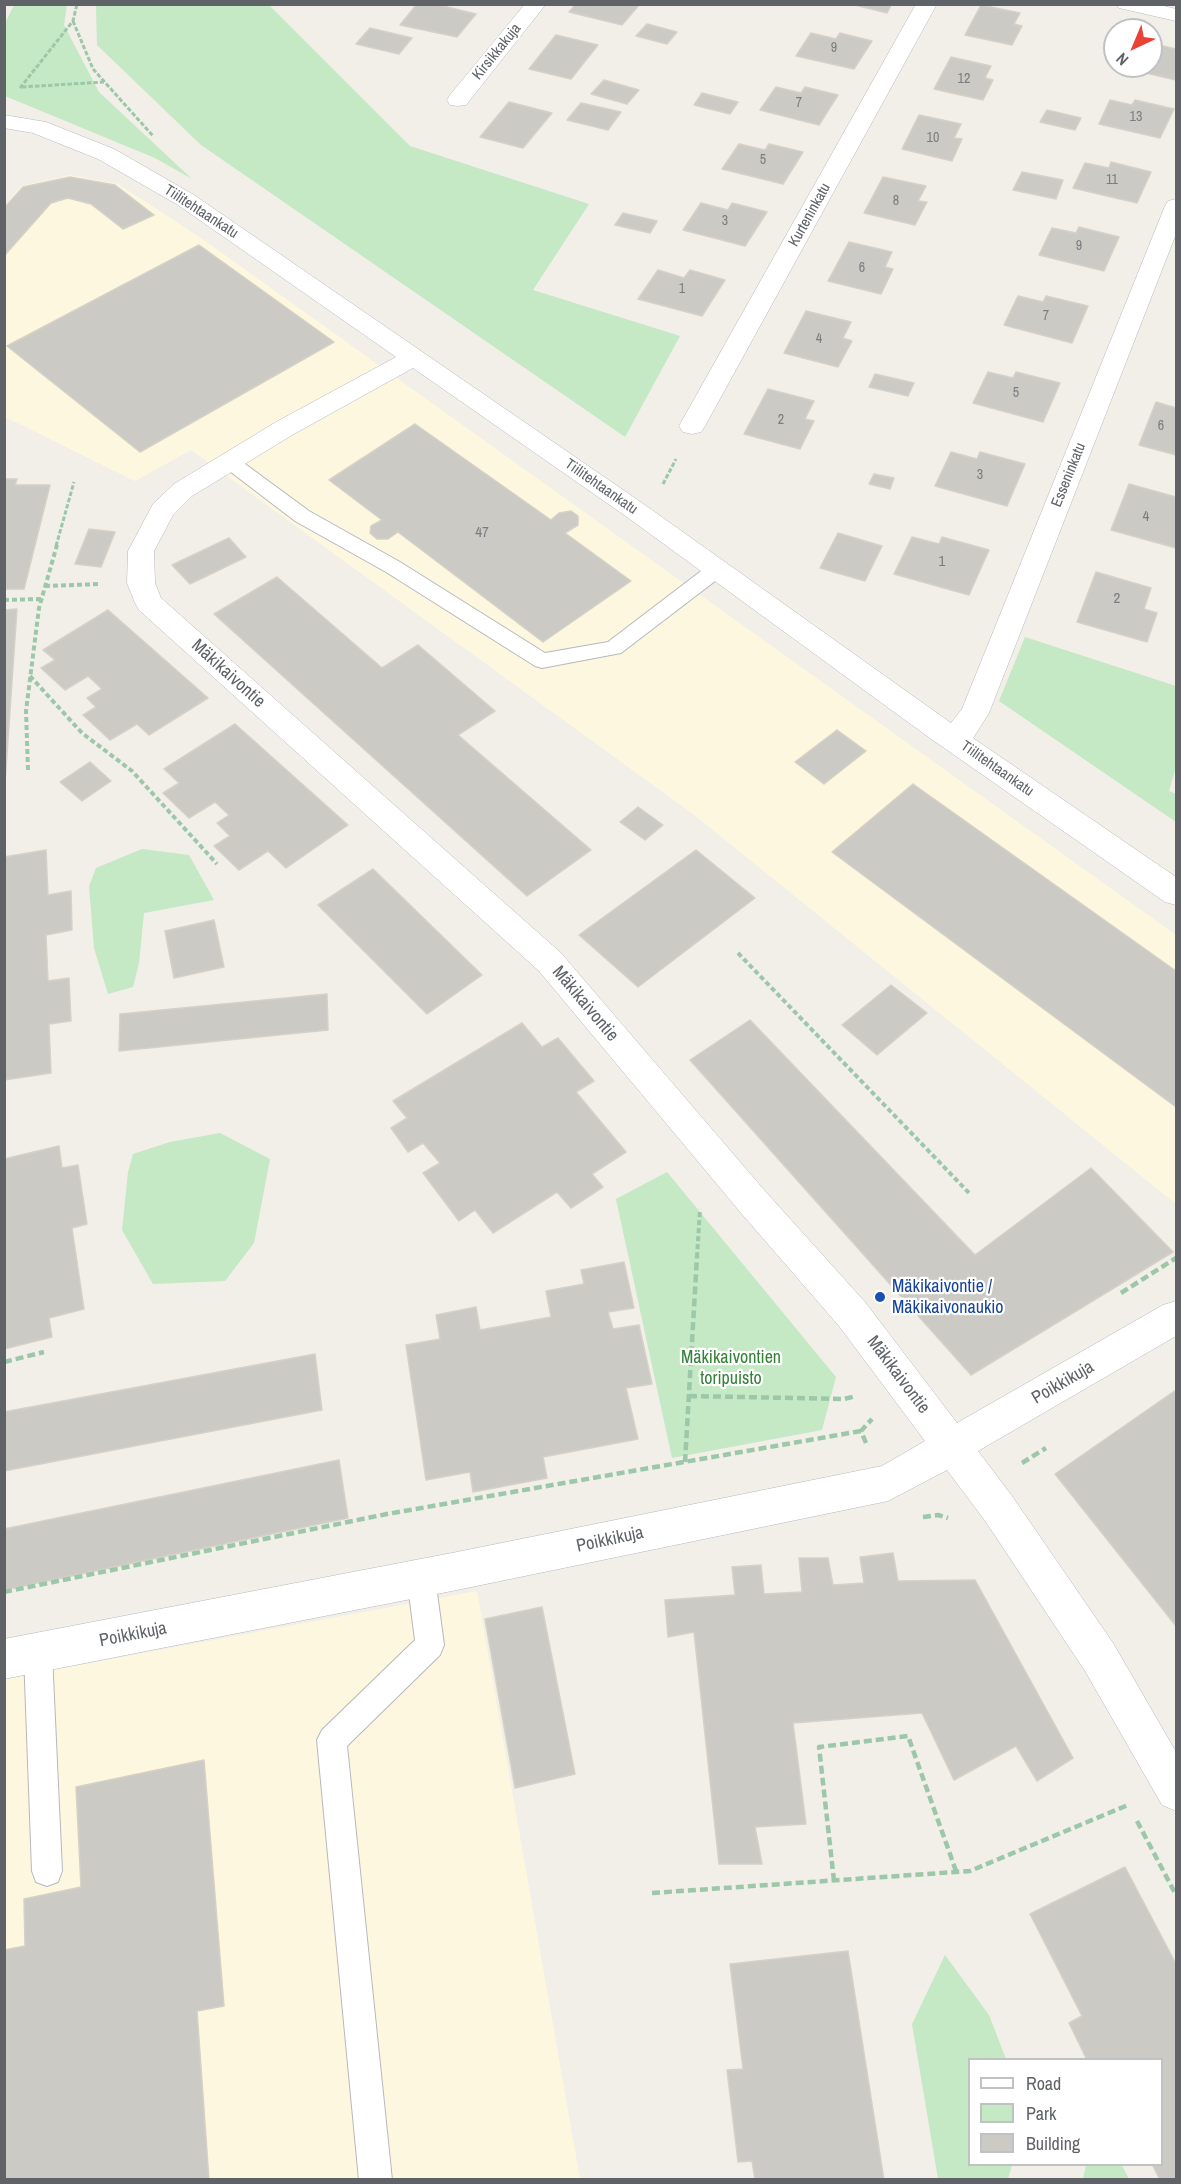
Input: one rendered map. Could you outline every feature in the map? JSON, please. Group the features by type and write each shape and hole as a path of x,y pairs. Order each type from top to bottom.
{"street":[{"name":"Kirsikkakuja","path":"458,100 536,4"},
{"name":"Kurteninkatu","path":"692,426 927,4"},
{"path":"1126,4 1176,15"},
{"name":"Tiilitehtaankatu","path":"4,121 38,127 106,154 186,200 636,511 955,740 1176,893"},
{"name":"Esseninkatu","path":"955,740 975,713 1176,206"},
{"name":"Mäkikaivontie","path":"414,357 183,490 162,510 141,551 141,583 149,603 550,962 753,1202 852,1314 999,1509 1099,1657 1175,1789"},
{"name":"Poikkikuja","path":"21,1656 888,1483 1176,1317"}],"lane":[{"path":"230,462 302,516 393,567 542,661 614,648 716,570"},
{"path":"376,2180 332,1740 430,1645 421,1578"},
{"path":"21,1656 47,1871"}],"path":[{"path":"12,96 73,21 77,4"},
{"path":"20,88 105,82"},
{"path":"636,511 658,495 692,426"},
{"path":"28,771 26,711 41,599 74,482"},
{"path":"45,586 141,583"},
{"path":"4,600 41,599"},
{"path":"30,676 82,733 132,771 217,864"},
{"path":"738,953 971,1195"},
{"path":"685,1462 700,1199"},
{"path":"4,1362 44,1352"},
{"path":"689,1396 844,1399 863,1394"},
{"path":"4,1592 387,1514 861,1431"},
{"path":"834,1881 819,1747 908,1736 956,1872"},
{"path":"652,1893 970,1871 1175,1789"}],"shaded area":[{"path":"70,175 118,184 201,238 1176,935 1176,1204 693,814 191,450 135,481 5,417 5,205 21,186"},
{"path":"477,1591 580,2179 5,2179 4,1679"}],"green space":[{"path":"14,5 67,5 64,25 99,92 192,179 155,158 5,96 5,23"},
{"path":"96,5 269,5 410,146 589,204 533,290 680,336 625,437 201,145 97,45"},
{"path":"1025,637 1176,686 1176,767 1169,791 1176,794 1176,822 999,701"},
{"path":"142,849 189,855 214,900 144,913 139,963 133,987 108,994 94,948 89,886 96,868"},
{"path":"220,1133 270,1159 254,1243 225,1281 153,1284 122,1230 128,1172 133,1154 170,1142"},
{"name":"Mäkikaivontien toripuisto","path":"667,1172 836,1377 822,1430 672,1458 616,1199"},
{"path":"945,1955 989,2015 1006,2058 968,2058 968,2166 1012,2166 1008,2179 938,2179 912,2024"},
{"path":"1086,2166 1122,2166 1129,2179 1083,2179"}],"building":[{"path":"417,4 435,4 476,14 457,37 400,25"},
{"path":"576,4 640,4 622,25 569,12"},
{"path":"851,4 892,4 887,13"},
{"path":"981,5 1020,13 1014,24 1022,26 1012,45 965,35"},
{"path":"647,24 677,32 667,44 636,36"},
{"path":"370,28 412,38 399,54 356,44"},
{"path":"811,33 836,39 840,33 872,41 854,69 796,56"},
{"path":"556,35 598,45 571,79 529,69"},
{"path":"1163,46 1176,49 1176,80 1163,77"},
{"path":"951,57 991,66 985,78 993,80 983,100 934,89"},
{"path":"604,80 639,90 627,104 591,94"},
{"path":"776,87 801,93 805,87 838,95 819,125 760,110"},
{"path":"702,93 738,102 730,114 694,105"},
{"path":"1110,100 1132,105 1135,100 1174,109 1160,138 1099,124"},
{"path":"509,102 552,113 523,148 480,137"},
{"path":"581,103 621,112 608,130 567,120"},
{"path":"1047,110 1081,118 1075,130 1040,122"},
{"path":"919,115 961,124 954,138 962,139 952,161 902,149"},
{"path":"739,144 765,150 769,144 803,152 783,184 722,169"},
{"path":"1111,162 1151,172 1137,203 1073,188 1085,163 1109,168"},
{"path":"1022,172 1063,180 1056,199 1013,190"},
{"path":"70,177 115,185 154,215 123,229 91,204 68,198 51,203 4,256 4,208 23,187"},
{"path":"883,177 926,186 918,201 927,202 915,225 864,213"},
{"path":"701,203 728,210 732,203 767,212 745,246 683,230"},
{"path":"623,213 657,221 650,233 615,225"},
{"path":"1079,227 1119,237 1104,271 1039,255 1052,228 1076,233"},
{"path":"849,242 892,252 885,267 893,269 881,294 828,281"},
{"path":"199,245 334,342 140,452 7,346"},
{"path":"658,270 684,278 690,270 725,280 702,316 638,299"},
{"path":"1018,296 1043,302 1046,296 1088,306 1072,343 1004,325"},
{"path":"806,311 851,322 843,338 852,341 838,367 784,353"},
{"path":"988,372 1013,378 1016,372 1060,383 1043,422 973,403"},
{"path":"875,374 914,383 908,396 869,387"},
{"path":"768,389 814,401 805,419 814,421 800,449 744,434"},
{"path":"1156,402 1176,408 1176,455 1139,445"},
{"path":"415,424 551,520 559,513 571,511 578,516 578,525 565,533 631,581 543,642 398,532 388,539 377,539 370,533 371,526 382,520 329,480"},
{"path":"951,452 977,459 980,452 1025,464 1007,506 935,486"},
{"path":"874,474 894,478 890,489 869,484"},
{"path":"4,479 17,479 15,485 50,485 24,589 4,589"},
{"path":"1129,484 1176,497 1176,548 1111,530"},
{"path":"89,529 115,532 101,567 75,564"},
{"path":"838,533 882,546 865,581 820,568"},
{"path":"912,537 939,544 942,537 989,550 969,595 894,574"},
{"path":"229,538 246,557 190,584 172,565"},
{"path":"1096,572 1151,588 1144,609 1157,613 1147,642 1077,622"},
{"path":"277,577 382,668 418,645 495,711 458,735 591,850 527,896 214,614"},
{"path":"17,609 4,797 4,610"},
{"path":"108,610 208,698 149,735 137,724 110,740 83,715 96,707 87,698 102,689 88,676 65,690 41,668 55,660 43,650"},
{"path":"235,724 348,825 286,868 268,851 239,870 214,846 230,836 217,823 229,815 215,802 189,818 163,793 179,783 164,769"},
{"path":"837,730 866,751 824,784 795,762"},
{"path":"90,762 111,781 82,801 60,782"},
{"path":"913,784 1176,971 1176,1107 832,852"},
{"path":"638,807 663,825 645,840 620,822"},
{"path":"46,850 48,895 71,891 72,930 46,935 48,981 69,978 71,1021 49,1024 51,1073 4,1080 4,857"},
{"path":"696,850 755,898 638,987 579,935"},
{"path":"373,869 482,975 427,1014 318,905"},
{"path":"214,920 224,967 174,978 165,931"},
{"path":"891,985 927,1013 877,1055 842,1025"},
{"path":"327,994 328,1030 119,1051 120,1014"},
{"path":"750,1020 975,1255 1091,1168 1173,1252 971,1375 690,1060"},
{"path":"522,1023 542,1047 558,1038 594,1081 576,1092 626,1152 592,1174 603,1187 571,1208 557,1192 493,1233 475,1210 459,1221 423,1173 440,1163 423,1143 408,1152 391,1128 407,1118 393,1101"},
{"path":"59,1146 62,1168 78,1165 87,1224 72,1228 84,1309 49,1318 52,1337 4,1349 4,1159"},
{"path":"624,1262 634,1308 608,1312 613,1329 639,1325 652,1384 626,1388 638,1439 543,1457 547,1478 473,1492 470,1472 426,1480 406,1345 440,1339 436,1315 476,1307 480,1330 551,1317 546,1291 584,1284 581,1270"},
{"path":"315,1354 322,1410 4,1471 4,1412"},
{"path":"1176,1390 1176,1626 1055,1474"},
{"path":"339,1460 348,1518 4,1590 4,1529"},
{"path":"893,1553 898,1581 975,1580 1073,1758 1037,1781 1016,1746 954,1780 922,1713 793,1723 806,1824 755,1827 762,1864 719,1864 694,1632 668,1637 665,1600 735,1595 732,1567 761,1565 764,1594 802,1592 799,1558 828,1558 833,1585 864,1583 860,1557"},
{"path":"542,1607 575,1774 515,1788 485,1619"},
{"path":"204,1760 224,2006 197,2011 209,2180 4,2180 4,1950 25,1946 24,1899 81,1887 76,1787"},
{"path":"1125,1867 1176,1964 1176,2180 1160,2180 1153,2166 1163,2166 1163,2058 1086,2058 1069,2023 1082,2016 1030,1914"},
{"path":"848,1951 884,2180 755,2180 752,2161 738,2162 727,2070 743,2069 730,1964"}],"place":[{"name":"Mäkikaivontie / Mäkikaivonaukio","path":"880,1297"}]}
